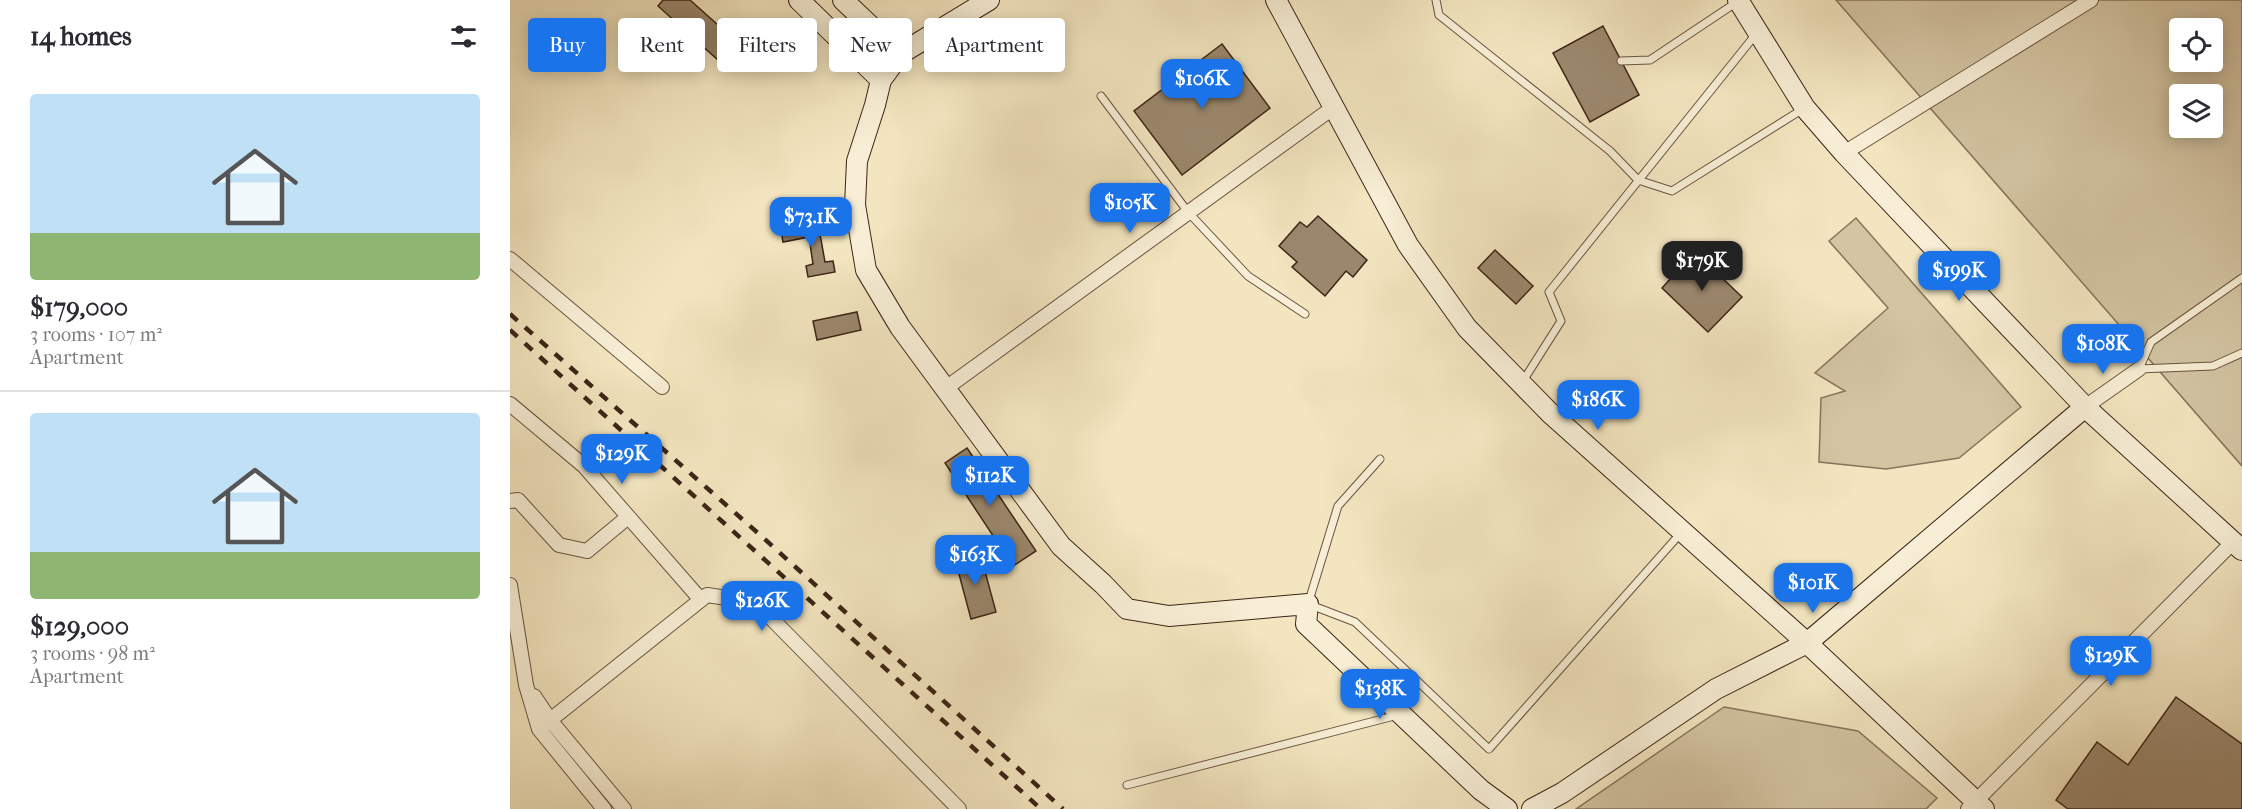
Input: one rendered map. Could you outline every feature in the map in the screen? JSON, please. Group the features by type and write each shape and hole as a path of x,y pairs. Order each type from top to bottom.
{"street":[{"path":"799,0 881,80"},
{"path":"843,0 862,18"},
{"path":"912,47 989,0"},
{"path":"1276,0 1408,245 1467,328 1550,413 1807,643 1976,806 2237,547 2085,407 1844,153 1806,108 1739,0"},
{"path":"1844,153 2091,0"},
{"path":"887,72 881,80 857,161 855,205 866,270 900,327 1061,546 1127,609 1169,616 1308,604 1306,624 1481,790 1507,809"},
{"path":"946,388 1335,108"},
{"path":"510,259 662,387"},
{"path":"1532,809 1562,793 1716,689 1807,643 2085,407 2139,369"},
{"path":"510,404 584,466 701,600"},
{"path":"510,501 518,500 558,545 587,551 628,517"},
{"path":"510,585 526,685 539,729 604,809"},
{"path":"539,729 707,594 740,600 769,616 959,809"},
{"path":"526,685 550,720 624,809"}],"lane":[{"path":"1436,0 1439,15 1610,151 1638,180 1672,191 1806,108"},
{"path":"1621,61 1650,60 1739,0"},
{"path":"1521,384 1561,321 1549,292 1757,32"},
{"path":"1101,96 1188,212 1248,276 1305,314"},
{"path":"2242,278 2151,342 2139,369 2213,366 2242,353"},
{"path":"1380,459 1338,506 1308,604 1355,622 1490,749 1683,532"},
{"path":"1127,785 1401,714"}],"shaded area":[{"path":"1836,0 2242,0 2242,466"},
{"path":"1856,218 2021,407 1959,458 1886,469 1819,462 1821,398 1845,391 1815,373 1888,308 1829,241"},
{"path":"1724,707 1858,731 1937,798 1926,809 1576,809"}],"building":[{"path":"663,0 690,0 717,24 717,59 705,48 705,18 671,18 658,6"},
{"path":"1603,26 1639,95 1590,122 1553,53"},
{"path":"1222,44 1270,108 1182,175 1134,111"},
{"path":"1318,216 1367,260 1353,277 1346,271 1325,296 1292,267 1297,262 1279,246 1300,222 1307,227"},
{"path":"818,223 825,262 833,261 835,272 808,277 806,266 813,264 809,237 783,242 781,230"},
{"path":"1495,250 1533,286 1516,304 1478,268"},
{"path":"1695,252 1742,297 1708,332 1662,288"},
{"path":"857,312 861,330 817,340 813,321"},
{"path":"967,448 1036,551 1013,566 945,463"},
{"path":"980,553 996,612 971,619 955,559"},
{"path":"2176,697 2242,744 2242,809 2068,809 2056,800 2097,742 2128,765"}],"railway":[{"path":"510,314 759,534 1063,809"},
{"path":"510,330 1041,809"}]}
